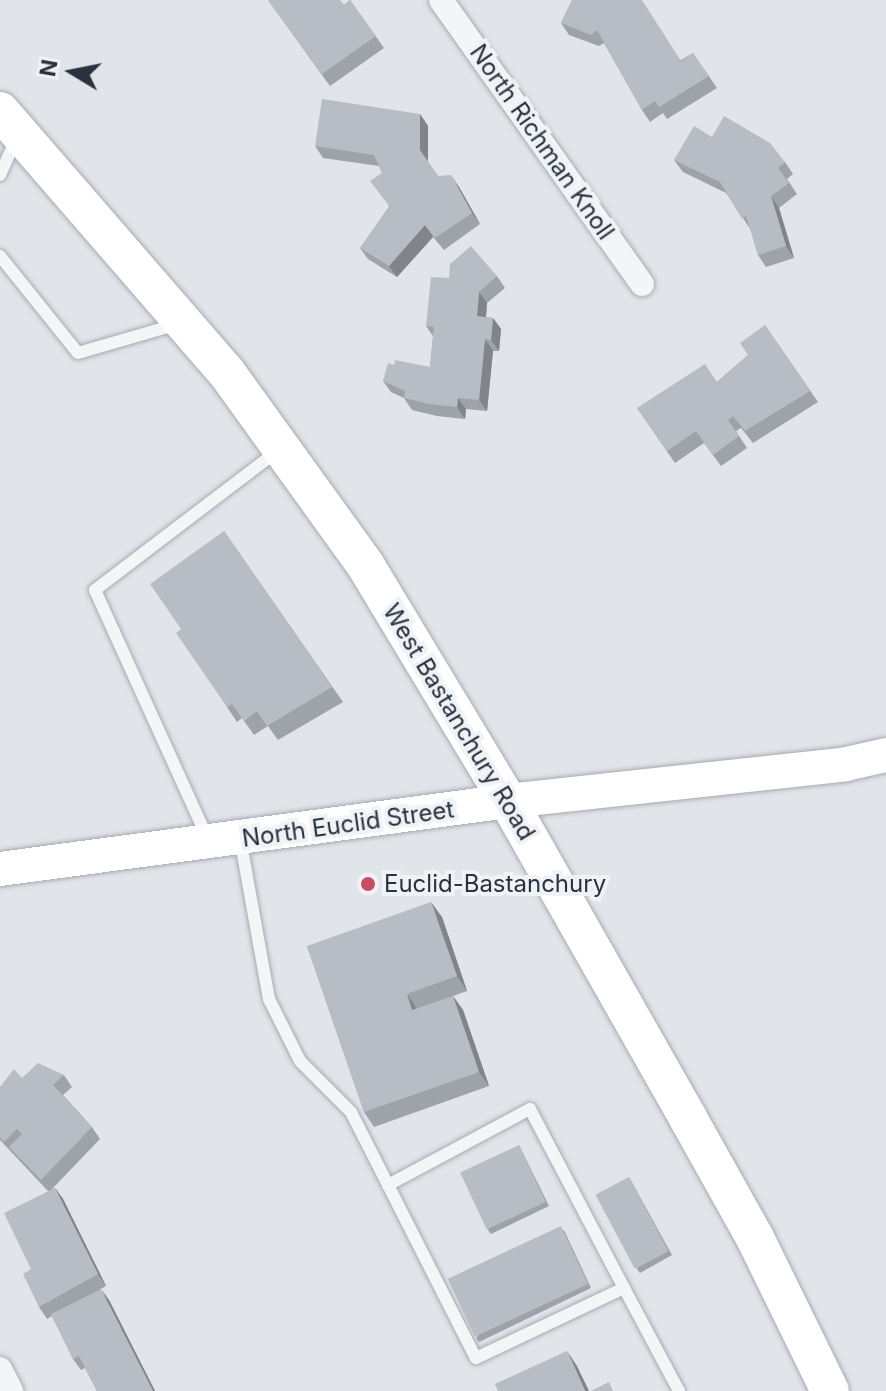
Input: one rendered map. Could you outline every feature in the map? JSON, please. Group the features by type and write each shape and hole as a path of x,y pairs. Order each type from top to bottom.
{"main road":[{"name":"West Bastanchury Road","path":"9,122 183,323 281,448 366,566 508,801 755,1238 830,1391"},
{"name":"North Euclid Street","path":"0,869 508,801 846,764 886,755"}],"street":[{"name":"North Richman Knoll","path":"441,0 642,284"},
{"path":"0,1369 11,1391"}],"lane":[{"path":"0,175 9,122"},
{"path":"0,256 78,353 183,323"},
{"path":"281,448 95,590 225,840 269,999 300,1061 351,1112 476,1358 624,1288"},
{"path":"388,1185 530,1109 679,1391"}],"building":[{"path":"268,0 340,0 344,5 350,0 376,36 322,74"},
{"path":"572,0 642,0 681,61 693,53 709,76 659,107 655,101 642,110 597,30 591,35 561,23"},
{"path":"322,99 420,114 420,150 438,176 451,175 472,213 435,238 425,225 389,266 360,248 390,207 370,181 382,173 374,155 315,146"},
{"path":"724,116 770,143 785,162 778,168 789,183 771,196 786,246 758,255 746,216 742,219 720,182 674,160 694,126 712,137"},
{"path":"471,246 497,276 479,292 477,316 493,318 491,340 485,339 479,400 458,398 457,407 404,398 405,391 383,381 388,363 394,365 395,360 430,367 434,327 426,326 431,277 449,278 450,264"},
{"path":"765,325 810,391 745,431 733,416 728,420 739,436 713,455 696,431 667,451 637,408 705,364 717,382 748,355 740,343"},
{"path":"224,531 332,687 267,726 257,711 244,721 232,704 227,707 176,633 181,629 150,584"},
{"path":"431,902 457,976 407,994 412,1010 453,996 479,1072 364,1112 307,946"},
{"path":"38,1063 64,1075 53,1085 92,1127 41,1180 9,1147 22,1134 17,1129 4,1142 0,1137 0,1087 14,1069 22,1078"},
{"path":"519,1145 546,1202 487,1230 460,1172"},
{"path":"629,1177 668,1251 635,1269 595,1195"},
{"path":"55,1188 98,1274 39,1307 23,1274 31,1269 4,1213"},
{"path":"561,1226 588,1284 475,1337 448,1279"},
{"path":"101,1289 153,1391 97,1391 79,1356 73,1359 51,1314"},
{"path":"567,1351 585,1391 498,1391 495,1384"},
{"path":"609,1382 613,1391 591,1391"}],"place":[{"name":"Euclid-Bastanchury","path":"368,884"}]}
